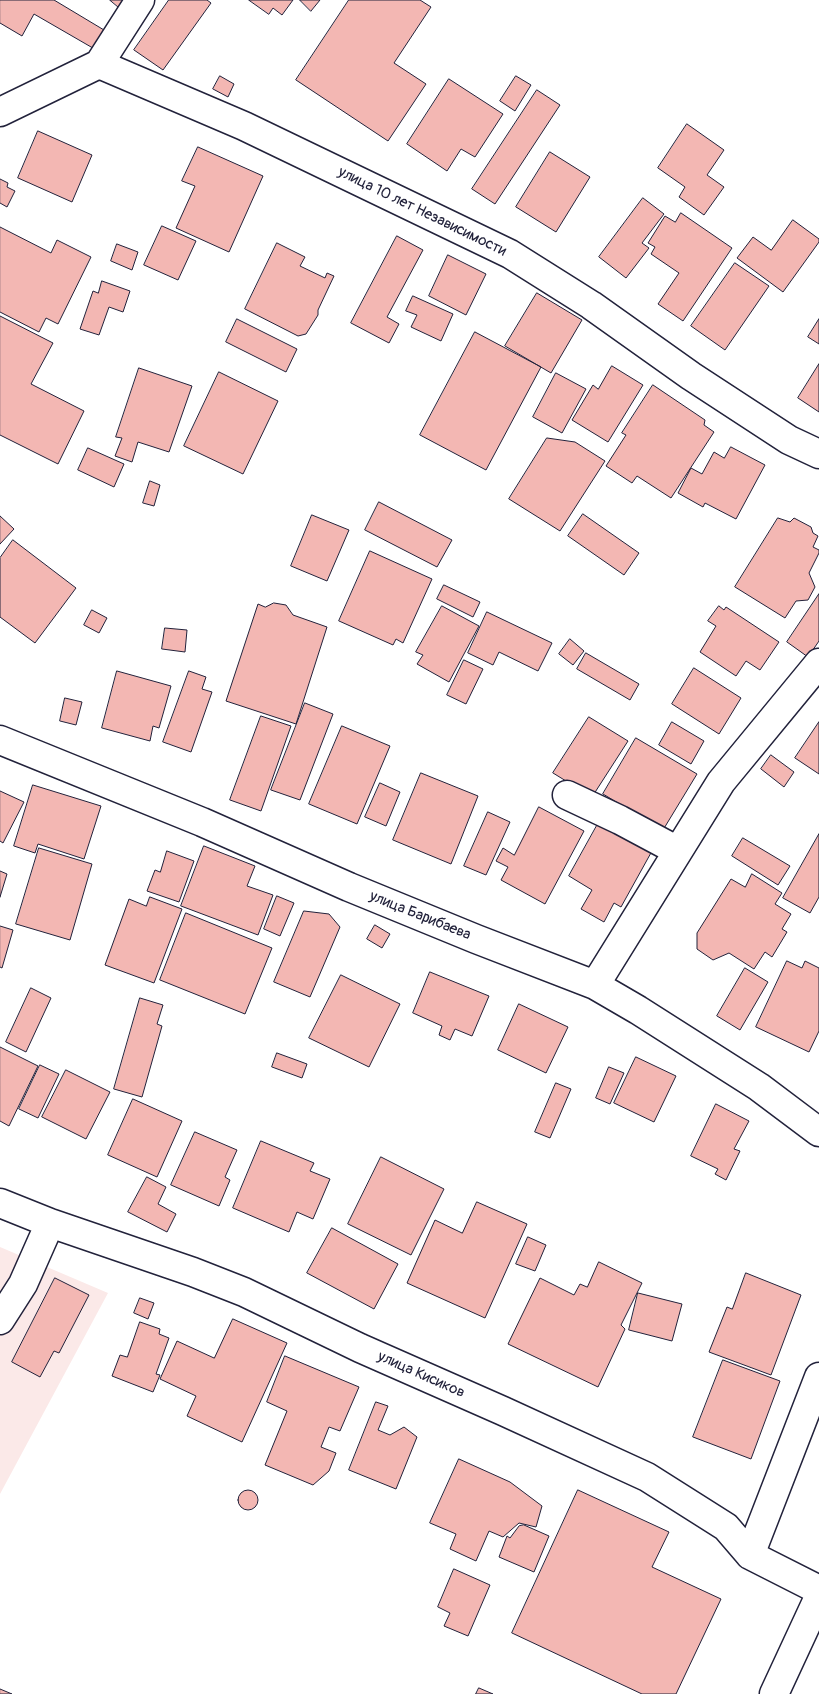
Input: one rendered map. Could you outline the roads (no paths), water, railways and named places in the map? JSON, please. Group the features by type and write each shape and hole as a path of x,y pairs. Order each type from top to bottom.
{"street":[{"path":"0,112 99,64 140,0"},
{"name":"улица 10 лет Независимости","path":"99,64 244,126 510,254 591,305 691,376 789,440 819,454"},
{"path":"595,984 721,782 819,663"},
{"name":"улица Барибаева","path":"0,740 202,822 476,939 595,984 759,1088 819,1132"},
{"path":"567,795 620,820 678,851"},
{"name":"улица Кисиков","path":"0,1203 244,1292 360,1348 647,1477 726,1527 750,1555 819,1590"},
{"path":"0,1320 23,1284 50,1222"},
{"path":"750,1555 819,1377"},
{"path":"774,1694 819,1597"}]}
